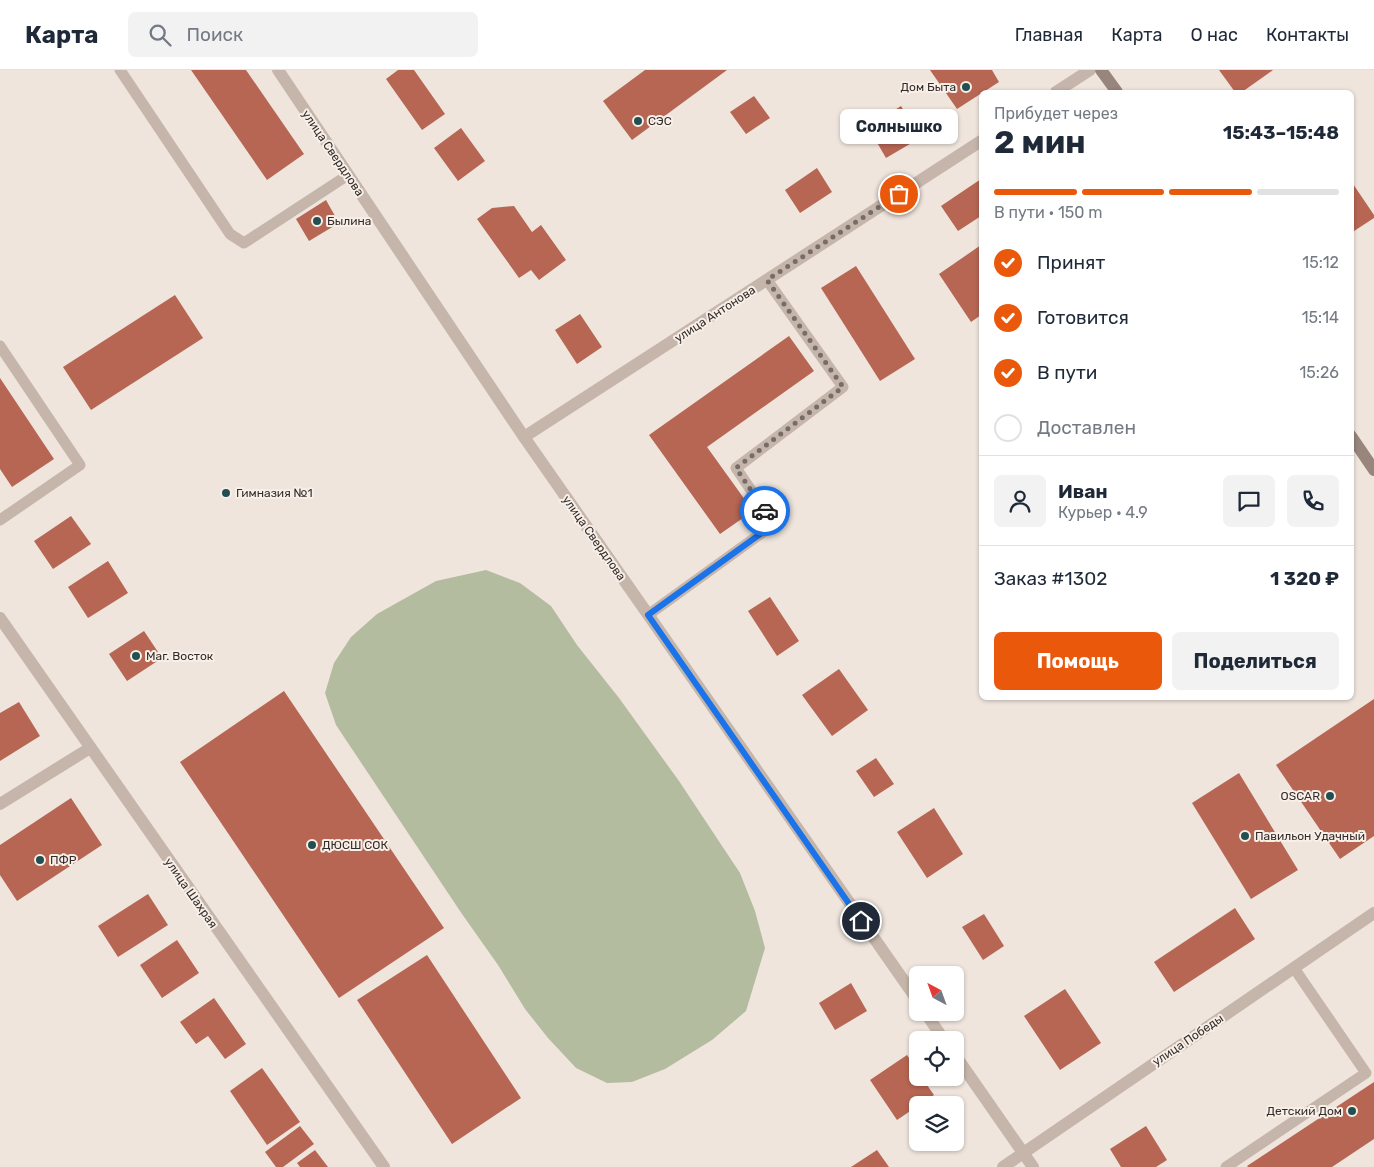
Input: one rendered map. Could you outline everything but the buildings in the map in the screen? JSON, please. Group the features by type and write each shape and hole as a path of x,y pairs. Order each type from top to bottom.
{"main road":[{"path":"1101,70 1116,90"},
{"path":"1354,440 1374,470"}],"street":[{"name":"улица Свердлова","path":"278,70 524,438 909,989"},
{"path":"1059,90 1090,70"},
{"name":"улица Антонова","path":"524,438 979,142"},
{"name":"улица Шахрая","path":"0,618 384,1167"},
{"path":"0,804 90,748"},
{"name":"улица Победы","path":"1003,1167 1374,913"},
{"path":"964,1068 1033,1167"}],"lane":[{"path":"120,70 230,234 244,243 348,175"},
{"path":"648,615 774,524 736,468 843,387 767,280"},
{"path":"0,346 80,465 0,520"},
{"path":"1226,1167 1366,1073 1294,968"}],"green space":[{"path":"486,570 520,583 551,606 577,645 619,698 679,781 740,873 755,911 765,948 746,1011 712,1040 665,1069 632,1082 607,1083 576,1068 548,1038 525,1009 498,965 336,725 325,693 334,663 351,637 377,614 436,581"}],"way so far":[{"path":"765,511 736,468 843,387 767,280 899,194"}],"place":[{"name":"Дом Быта","path":"966,87"},
{"name":"СЭС","path":"638,121"},
{"name":"Солнышко","path":"899,194"},
{"name":"Былина","path":"317,221"},
{"name":"Гимназия №1","path":"226,493"},
{"name":"Маг. Восток","path":"136,656"},
{"name":"OSCAR","path":"1330,796"},
{"name":"Павильон Удачный","path":"1245,836"},
{"name":"ДЮСШ СОК","path":"312,845"},
{"name":"ПФР","path":"40,860"},
{"name":"Детский Дом","path":"1352,1111"}],"route":[{"path":"765,511 774,524 648,615 861,921"}]}
